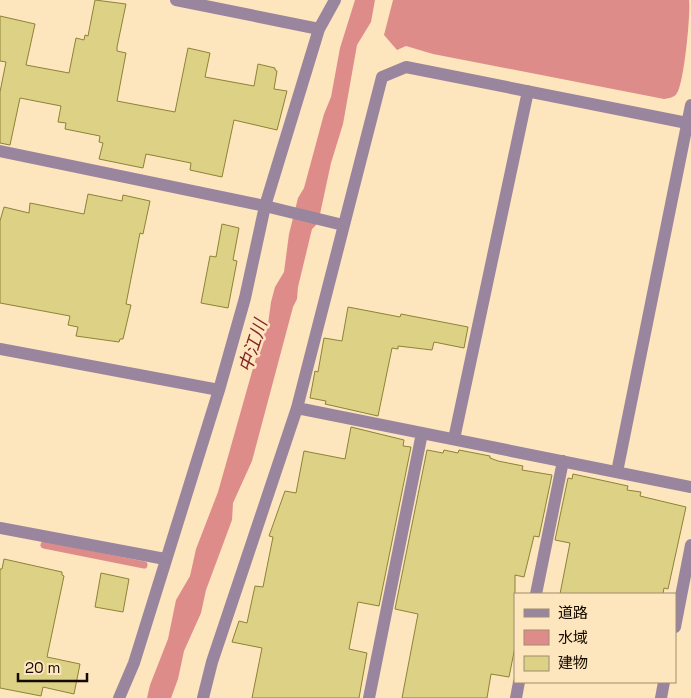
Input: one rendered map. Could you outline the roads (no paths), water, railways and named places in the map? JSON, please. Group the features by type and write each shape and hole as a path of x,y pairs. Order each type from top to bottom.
{"street":[{"path":"176,0 319,28"},
{"path":"119,698 134,663 219,390 245,298 266,206 319,28 335,0"},
{"path":"203,698 212,662 297,408 342,225 382,76 406,67 687,123"},
{"path":"454,439 528,91"},
{"path":"617,472 691,105"},
{"path":"0,151 266,206 342,225"},
{"path":"0,349 219,390"},
{"path":"297,408 691,487"},
{"path":"369,698 422,433"},
{"path":"536,593 563,461"},
{"path":"0,528 165,559"},
{"path":"676,622 691,545"},
{"path":"516,698 519,683"},
{"path":"661,698 664,683"}],"water":[{"path":"355,0 375,0 371,22 357,45 343,124 331,163 320,214 317,224 312,229 298,287 297,299 293,307 252,461 233,503 232,520 206,590 201,613 184,651 178,679 171,698 147,698 150,685 168,639 176,600 190,576 196,549 218,492 259,347 268,324 275,287 284,272 289,234 298,198 304,188 324,114 331,97 340,48"},
{"path":"393,0 689,0 686,47 680,87 674,96 664,99 433,54 406,46 397,50 384,35"}],"waterway":[{"path":"44,545 144,565"}],"water label":[{"name":"中江川","path":"253,346"}]}
